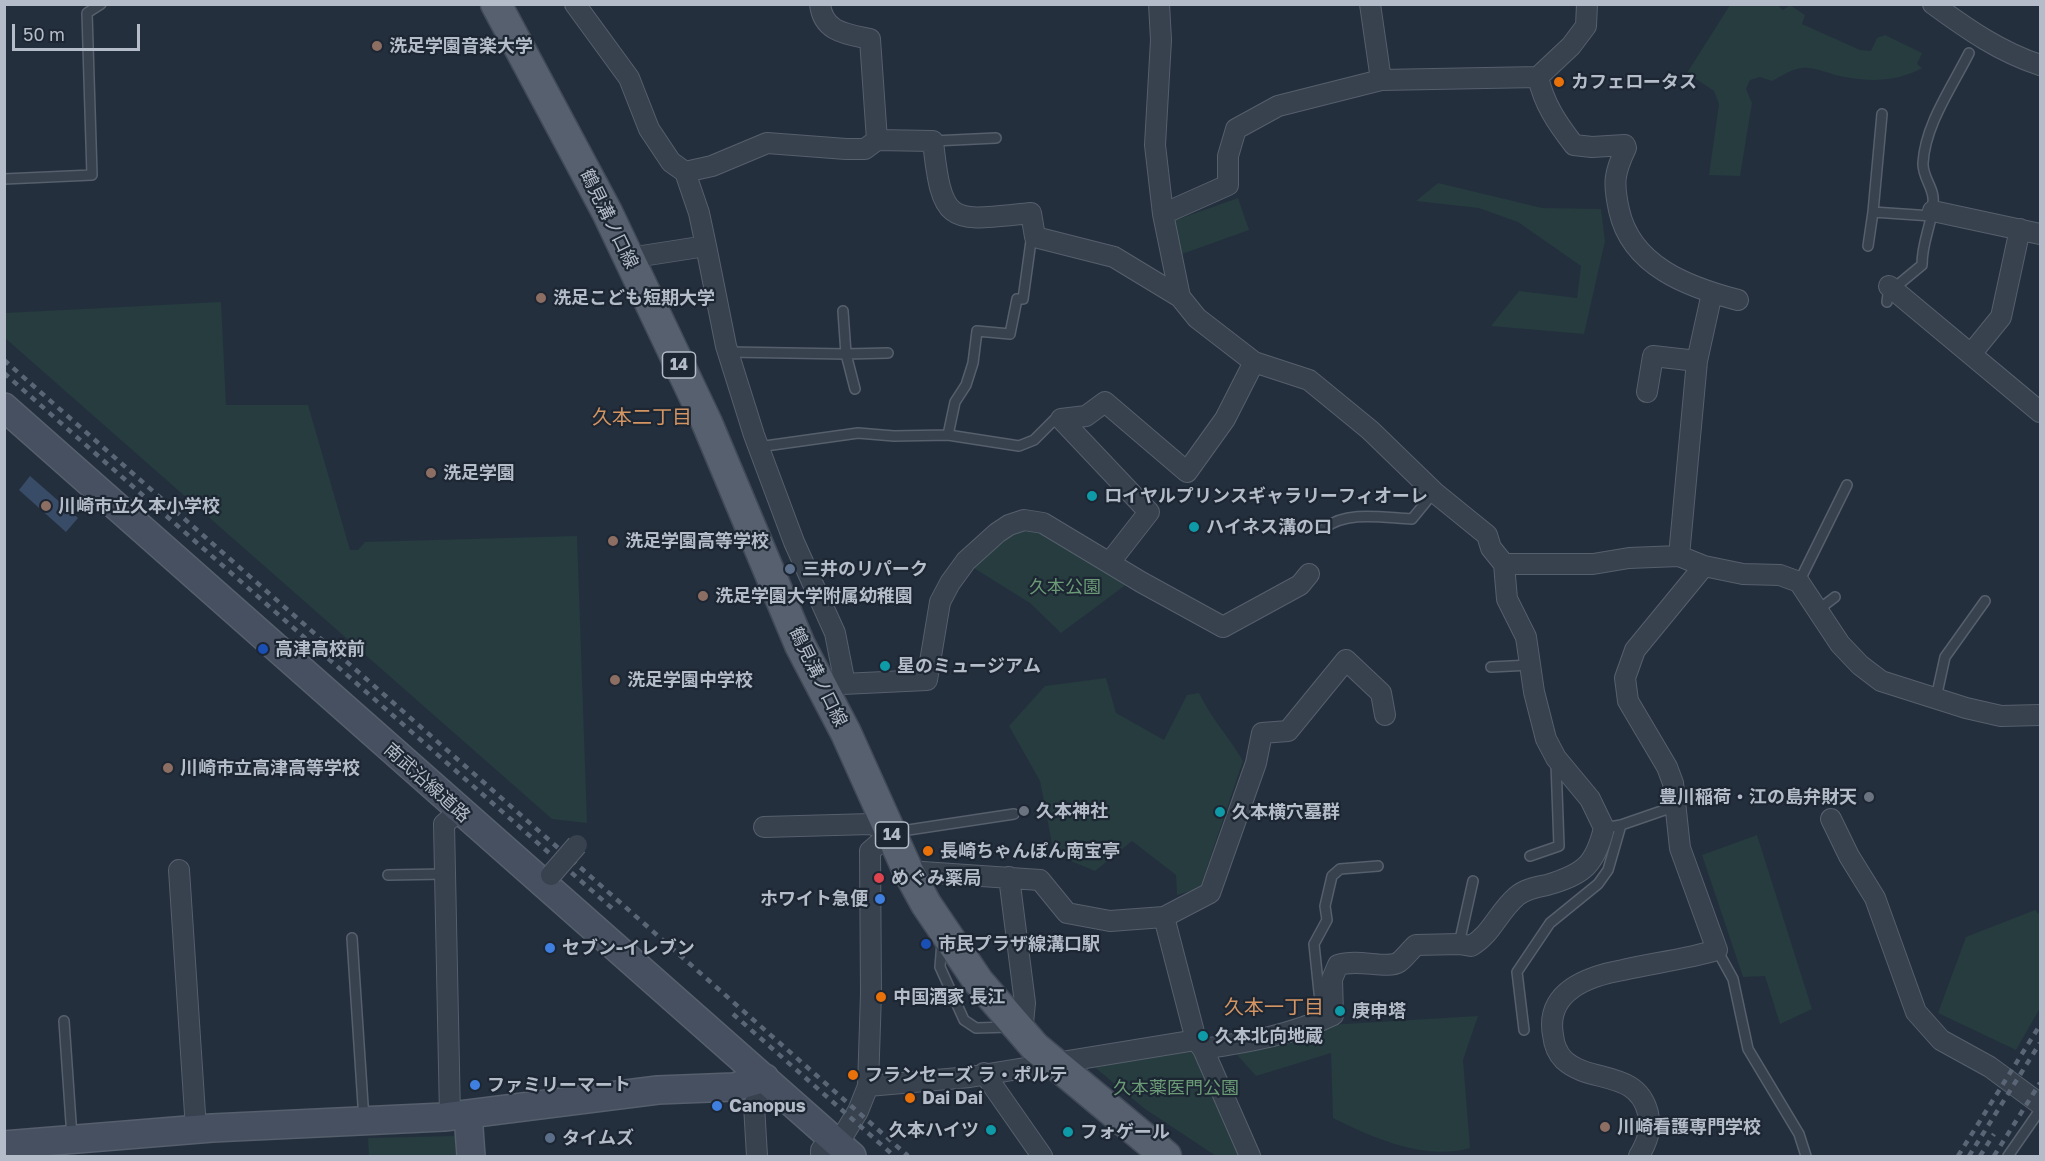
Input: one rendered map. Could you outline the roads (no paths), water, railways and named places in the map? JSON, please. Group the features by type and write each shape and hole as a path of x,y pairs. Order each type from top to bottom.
{"main road":[{"name":"鶴見溝ノ口線","path":"496,4 602,202 629,258 707,423 800,645 833,685 846,733 908,870 944,934 978,981 1019,1030 1053,1064 1166,1156"}],"street":[{"path":"574,4 628,78 649,129 671,162 685,172 699,213 728,352 758,447 784,517 835,633 833,685 927,680 940,602 950,583 966,561 1009,525 1024,520 1043,522 1223,627 1300,585 1309,574"},
{"path":"820,4 821,17 828,27 870,39 877,140"},
{"path":"1159,4 1161,40 1155,145 1163,214 1180,297"},
{"path":"1370,4 1382,80"},
{"path":"1163,214 1228,185 1228,156 1236,129 1278,106 1382,80 1538,77 1571,46 1586,26 1587,4"},
{"path":"1933,4 1979,37 2020,59 2040,65"},
{"path":"1538,77 1542,96 1555,121 1574,145 1592,147 1624,145 1626,148 1615,170 1615,191 1623,230 1629,238 1663,272 1712,293 1738,300"},
{"path":"685,172 712,166 767,143 865,149 877,140 933,141 939,189 952,212 964,217 980,218 1031,213 1035,237 1113,257 1180,297 1197,318 1254,362 1309,380 1370,430 1434,492 1487,536 1491,548 1504,564 1507,598 1526,637 1534,692 1546,738 1556,758 1613,826 1593,861 1567,879 1520,894 1509,903 1485,938 1471,946 1416,945 1398,963 1388,966 1355,961 1338,966 1332,979 1333,1015 1322,1020 1266,1039 1199,1045 984,1073 970,1077 868,1086"},
{"path":"1932,214 2040,234"},
{"path":"1971,354 2001,317 2020,230"},
{"path":"629,258 706,246"},
{"path":"1679,556 1698,361 1712,293"},
{"path":"1888,294 1971,354 2040,412"},
{"path":"1647,392 1653,356 1698,361"},
{"path":"1061,419 1086,416 1105,402 1187,471 1225,419 1254,362"},
{"name":"南武沿線道路","path":"4,407 459,811 765,1078 836,1149"},
{"path":"1061,419 1149,512 1110,562"},
{"path":"752,529 784,517"},
{"path":"1504,564 1593,564 1629,558 1679,556 1704,566 1743,574 1780,575 1799,582 1840,644 1860,665 1881,681 2001,716 2040,715"},
{"path":"1639,1156 1647,1142 1650,1125 1639,1093 1624,1084 1576,1069 1563,1059 1555,1047 1552,1029 1556,1005 1569,989 1595,975 1717,950 1707,916 1684,860 1676,806 1667,767 1629,701 1625,678 1635,650 1704,566"},
{"path":"908,870 1040,880 1067,913 1110,921 1164,917 1210,893 1256,763 1262,733 1288,731 1346,660 1381,693 1385,715"},
{"path":"459,811 444,824 445,874 459,1115 471,1156"},
{"path":"1831,819 1849,856 1875,898 1916,1012 1941,1040 1990,1067 2040,1104"},
{"path":"764,827 871,824 891,833 870,851 871,993 868,1086 858,1111 836,1149"},
{"path":"551,874 577,845"},
{"path":"179,870 196,1129"},
{"path":"1009,877 1025,1003 1019,1030"},
{"path":"1164,917 1199,1045 1250,1156"},
{"path":"984,1073 1042,1156"},
{"path":"4,1145 196,1129 364,1122 459,1115 658,1090 734,1087 765,1078"},
{"path":"757,1156 754,1105 765,1078"}],"lane":[{"path":"4,179 92,175 87,13 101,4"},
{"path":"1888,294 1922,265 1922,244 1932,214 1934,197 1923,166 1926,139 1969,53"},
{"path":"1868,246 1882,114"},
{"path":"933,141 996,138"},
{"path":"1873,212 1932,214"},
{"path":"948,435 955,402 966,385 973,363 977,331 1010,334 1017,299 1023,299 1031,241 1035,237"},
{"path":"843,311 846,354 855,389"},
{"path":"728,352 888,353"},
{"path":"758,447 858,433 894,436 948,435 1019,446 1034,440 1054,420 1061,419"},
{"path":"1799,582 1847,485"},
{"path":"1325,528 1334,520 1350,517 1412,519 1434,492"},
{"path":"1818,610 1835,597"},
{"path":"1936,698 1945,657 1985,601"},
{"path":"1491,667 1531,665"},
{"path":"1530,856 1559,846 1556,758"},
{"path":"1524,1030 1517,972 1550,923 1598,884 1608,870 1613,826 1676,806"},
{"path":"891,833 1014,814"},
{"path":"1322,1020 1314,944 1328,920 1325,906 1332,876 1340,869 1378,866"},
{"path":"388,875 445,874"},
{"path":"1459,944 1473,881"},
{"path":"352,938 364,1122"},
{"path":"1717,950 1733,979 1748,1049 1799,1134 1806,1156"},
{"path":"64,1021 73,1139"},
{"path":"2008,1156 2040,1110"}],"water":[{"path":"30,476 78,518 66,532 19,490"}],"railway":[{"path":"4,360 908,1156"},
{"path":"4,373 615,911"},
{"path":"733,1014 893,1155"},
{"path":"1958,1156 2040,1025"},
{"path":"1969,1156 2040,1043"},
{"path":"1994,1156 2040,1083"},
{"path":"1980,1156 1994,1134"}],"place":[{"name":"洗足学園音楽大学","path":"377,46"},
{"name":"カフェロータス","path":"1559,82"},
{"name":"洗足こども短期大学","path":"541,298"},
{"name":"洗足学園","path":"431,473"},
{"name":"ロイヤルプリンスギャラリーフィオーレ","path":"1092,496"},
{"name":"川崎市立久本小学校","path":"46,506"},
{"name":"ハイネス溝の口","path":"1194,527"},
{"name":"洗足学園高等学校","path":"613,541"},
{"name":"三井のリパーク","path":"790,569"},
{"name":"洗足学園大学附属幼稚園","path":"703,596"},
{"name":"高津高校前","path":"263,649"},
{"name":"星のミュージアム","path":"885,666"},
{"name":"洗足学園中学校","path":"615,680"},
{"name":"川崎市立高津高等学校","path":"168,768"},
{"name":"豊川稲荷・江の島弁財天","path":"1869,797"},
{"name":"久本神社","path":"1024,811"},
{"name":"久本横穴墓群","path":"1220,812"},
{"name":"長崎ちゃんぽん南宝亭","path":"928,851"},
{"name":"めぐみ薬局","path":"879,878"},
{"name":"ホワイト急便","path":"880,899"},
{"name":"市民プラザ線溝口駅","path":"926,944"},
{"name":"セブン-イレブン","path":"550,948"},
{"name":"中国酒家 長江","path":"881,997"},
{"name":"庚申塔","path":"1340,1011"},
{"name":"久本北向地蔵","path":"1203,1036"},
{"name":"フランセーズ ラ・ポルテ","path":"853,1075"},
{"name":"ファミリーマート","path":"475,1085"},
{"name":"Dai Dai","path":"910,1098"},
{"name":"Canopus","path":"717,1106"},
{"name":"川崎看護専門学校","path":"1605,1127"},
{"name":"久本ハイツ","path":"991,1130"},
{"name":"フォゲール","path":"1068,1132"},
{"name":"タイムズ","path":"550,1138"}],"district":[{"name":"久本二丁目","path":"642,418"},
{"name":"久本一丁目","path":"1274,1008"}],"park label":[{"name":"久本公園","path":"1065,587"},
{"name":"久本薬医門公園","path":"1176,1088"}]}
